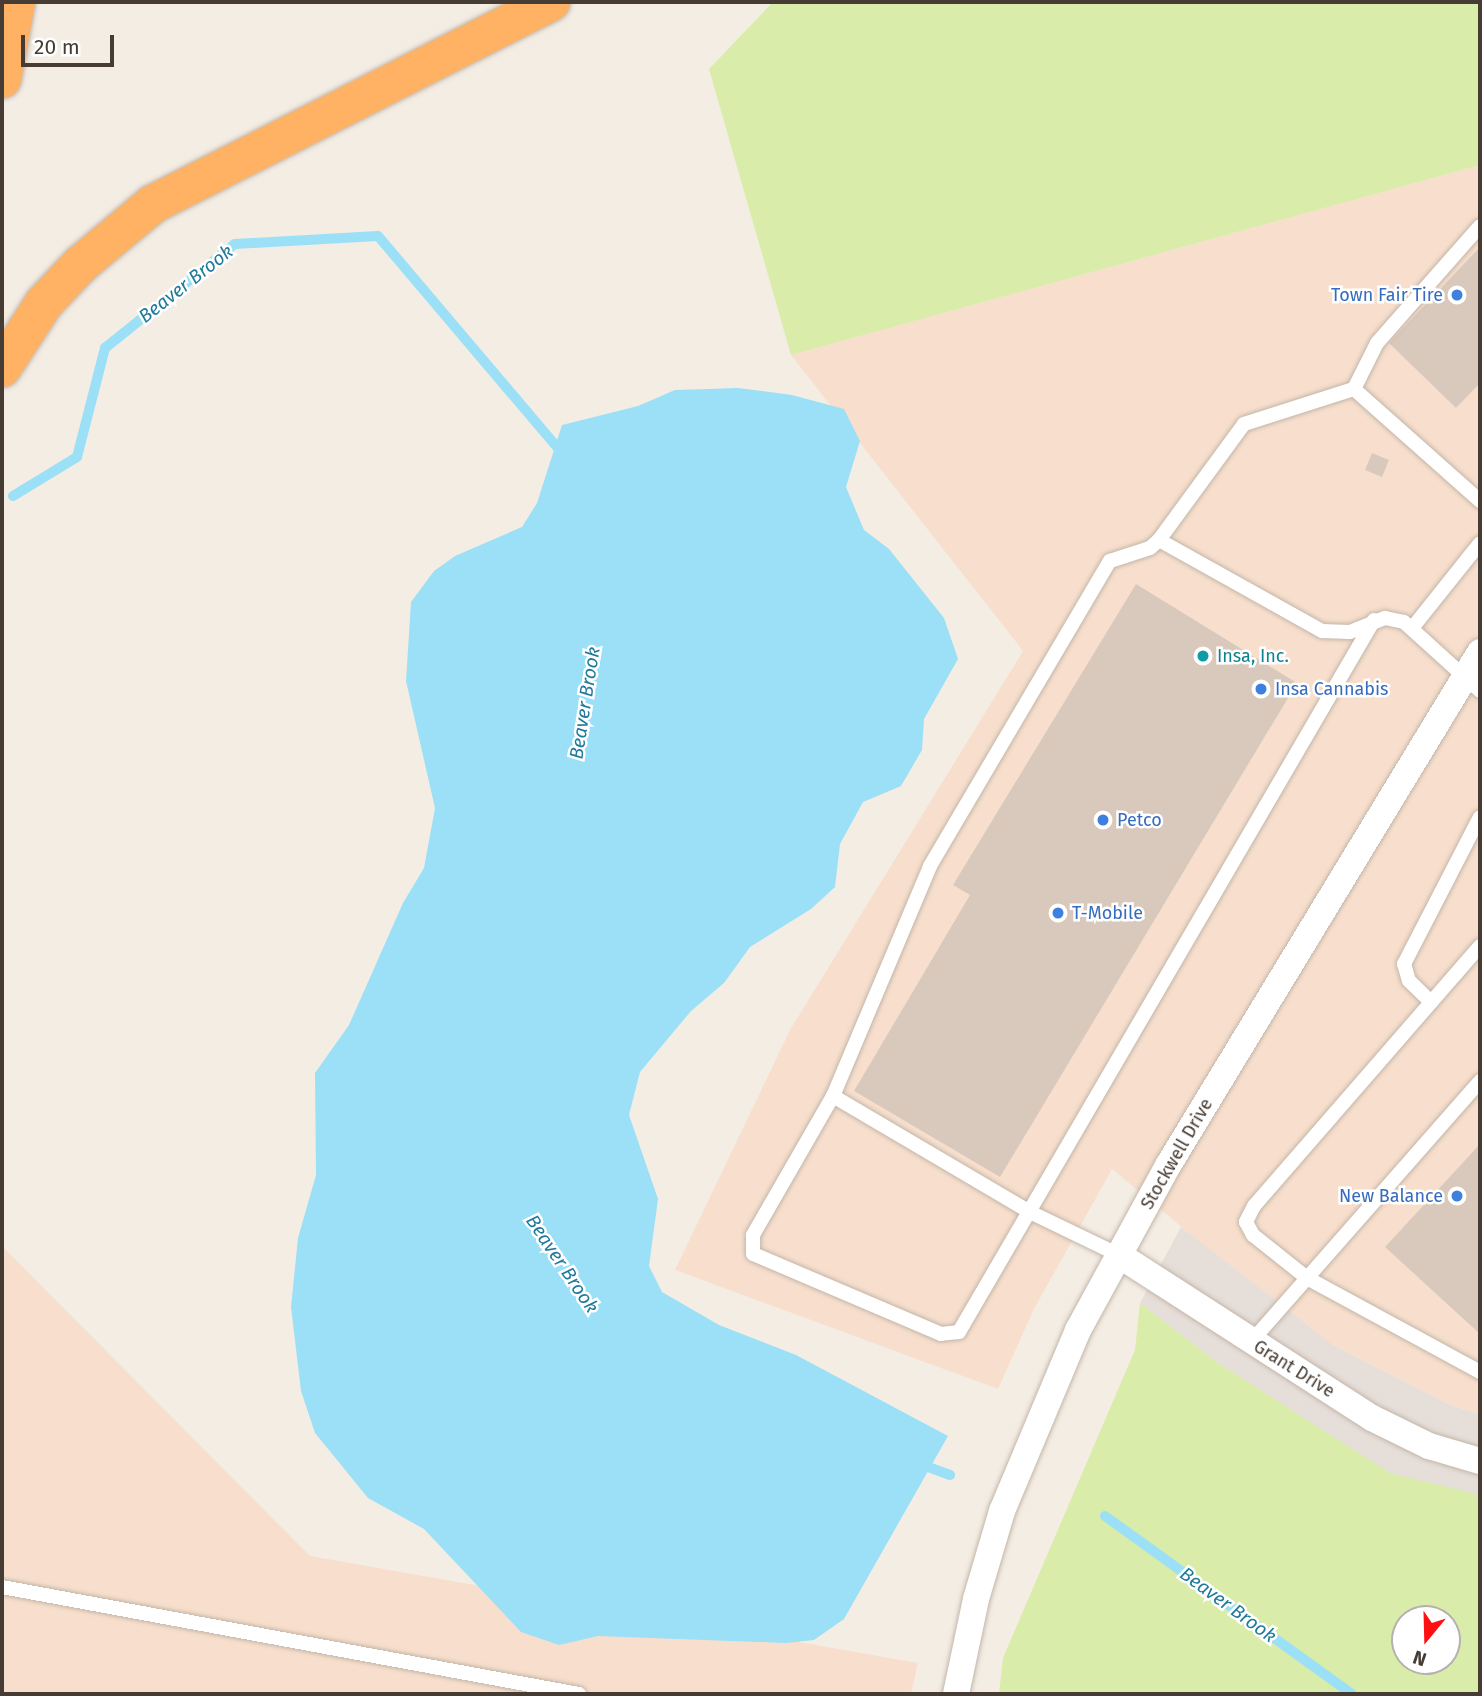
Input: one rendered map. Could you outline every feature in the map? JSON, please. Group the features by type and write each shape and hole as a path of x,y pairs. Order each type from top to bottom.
{"highway":[{"path":"2,79 16,2"},
{"path":"2,368 44,303 99,248 153,204 551,2"}],"street":[{"name":"Stockwell Drive","path":"956,1694 975,1599 1014,1478 1055,1376 1119,1255 1472,683 1480,652"},
{"name":"Grant Drive","path":"1119,1255 1250,1343 1372,1418 1429,1446 1480,1461"}],"lane":[{"path":"1374,620 1030,1212 954,1336 758,1258 750,1248 753,1235 833,1096 930,866 1103,569 1159,540 1244,424 1354,389 1377,343 1480,226"},
{"path":"1354,389 1480,501"},
{"path":"1159,540 1322,631 1350,632 1374,620 1394,620 1413,627 1472,683"},
{"path":"1413,627 1480,543"},
{"path":"1432,1002 1409,981 1405,964 1480,817"},
{"path":"1480,946 1249,1213 1246,1222 1253,1235 1307,1278 1480,1372"},
{"path":"1250,1343 1480,1082"},
{"path":"833,1096 1030,1212 1119,1255"},
{"path":"2,1587 579,1694"}],"shaded area":[{"path":"1480,165 1480,1414 1452,1406 1333,1345 1261,1293 1112,1169 1034,1309 998,1389 675,1270 790,1030 1023,651 791,355"},
{"path":"1181,1227 1333,1345 1452,1406 1480,1414 1480,1532 1218,1363 1140,1303"},
{"path":"2,1246 310,1556 918,1663 911,1694 2,1694"}],"green space":[{"path":"773,2 1480,2 1480,165 791,355 709,69"},
{"path":"1140,1303 1218,1363 1390,1473 1480,1495 1480,1694 999,1694 1003,1658 1135,1350"}],"water":[{"path":"738,388 792,395 844,409 860,441 846,487 864,530 889,549 944,618 958,659 924,719 922,750 901,786 863,802 840,844 835,887 811,909 750,947 724,983 691,1011 640,1072 629,1115 658,1199 649,1266 662,1292 719,1325 796,1355 948,1436 844,1619 814,1640 786,1643 598,1636 559,1645 521,1632 424,1529 368,1498 315,1433 301,1391 291,1307 298,1238 316,1175 315,1073 349,1025 403,903 424,868 435,808 406,681 411,602 434,571 455,556 522,527 537,503 562,425 638,406 675,390"}],"building":[{"name":"Town Fair Tire","path":"1480,247 1480,383 1456,408 1389,343"},
{"path":"1372,453 1389,460 1382,477 1365,470"},
{"path":"1136,584 1297,683 1000,1177 854,1091 970,895 953,885"},
{"name":"New Balance","path":"1480,1144 1480,1334 1385,1247"}],"waterway":[{"name":"Beaver Brook","path":"13,496 77,457 105,348 235,244 378,236 563,454"},
{"name":"Beaver Brook","path":"920,1464 950,1475"},
{"name":"Beaver Brook","path":"1105,1516 1352,1694"}],"place":[{"name":"Town Fair Tire","path":"1457,295"},
{"name":"Insa, Inc.","path":"1203,656"},
{"name":"Insa Cannabis","path":"1261,689"},
{"name":"Petco","path":"1103,820"},
{"name":"T-Mobile","path":"1058,913"},
{"name":"New Balance","path":"1457,1196"}]}
